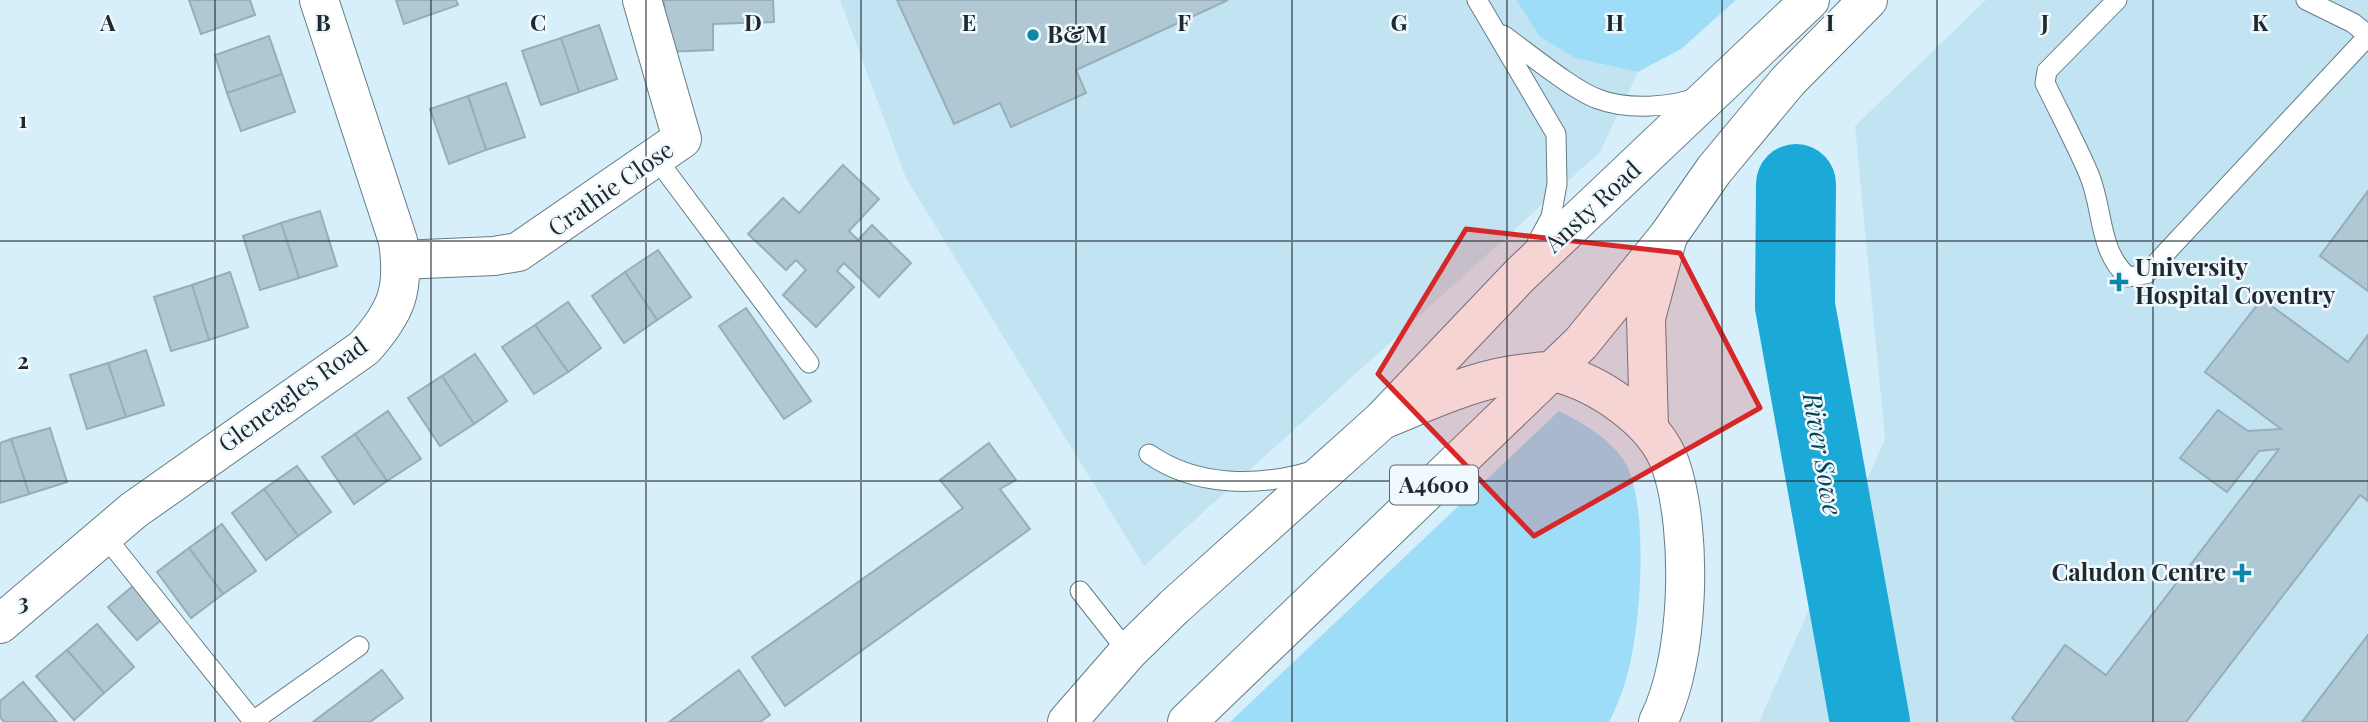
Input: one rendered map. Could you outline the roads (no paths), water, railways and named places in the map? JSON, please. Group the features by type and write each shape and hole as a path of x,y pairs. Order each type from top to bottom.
{"main road":[{"name":"Gleneagles Road","path":"1,622 104,535 177,478 364,348 391,313 399,295 400,260 391,214 319,0"},
{"name":"Crathie Close","path":"400,260 494,256 518,251 682,139 642,0"},
{"name":"Ansty Road","path":"1382,420 1520,275 1810,0"},
{"name":"A4600","path":"1187,722 1581,343 1668,236 1714,170 1780,91 1868,0"},
{"path":"1648,428 1646,318 1668,236"},
{"path":"1081,715 1128,652 1174,607 1382,420 1493,376 1552,371 1601,391 1648,428 1670,464 1680,510 1685,586 1683,636 1658,722"}],"lane":[{"path":"1477,0 1556,134 1558,143 1557,184 1550,216 1520,275"},
{"path":"2117,0 2047,71 2045,83 2089,174 2107,249 2116,267 2128,277 2146,274 2368,35 2353,23 2306,0"},
{"path":"1497,30 1597,99 1629,105 1657,105 1690,100 1719,87"},
{"path":"656,158 809,363"},
{"path":"1149,454 1168,467 1199,476 1246,483 1284,479 1330,466"},
{"path":"104,535 253,721 359,646"},
{"path":"1080,591 1128,652"}],"waterway":[{"name":"River Sowe","path":"1796,184 1795,306 1870,722"}],"place":[{"name":"B&M","path":"1033,35"},
{"name":"University Hospital Coventry","path":"2119,282"},
{"name":"Caludon Centre","path":"2242,573"}]}
